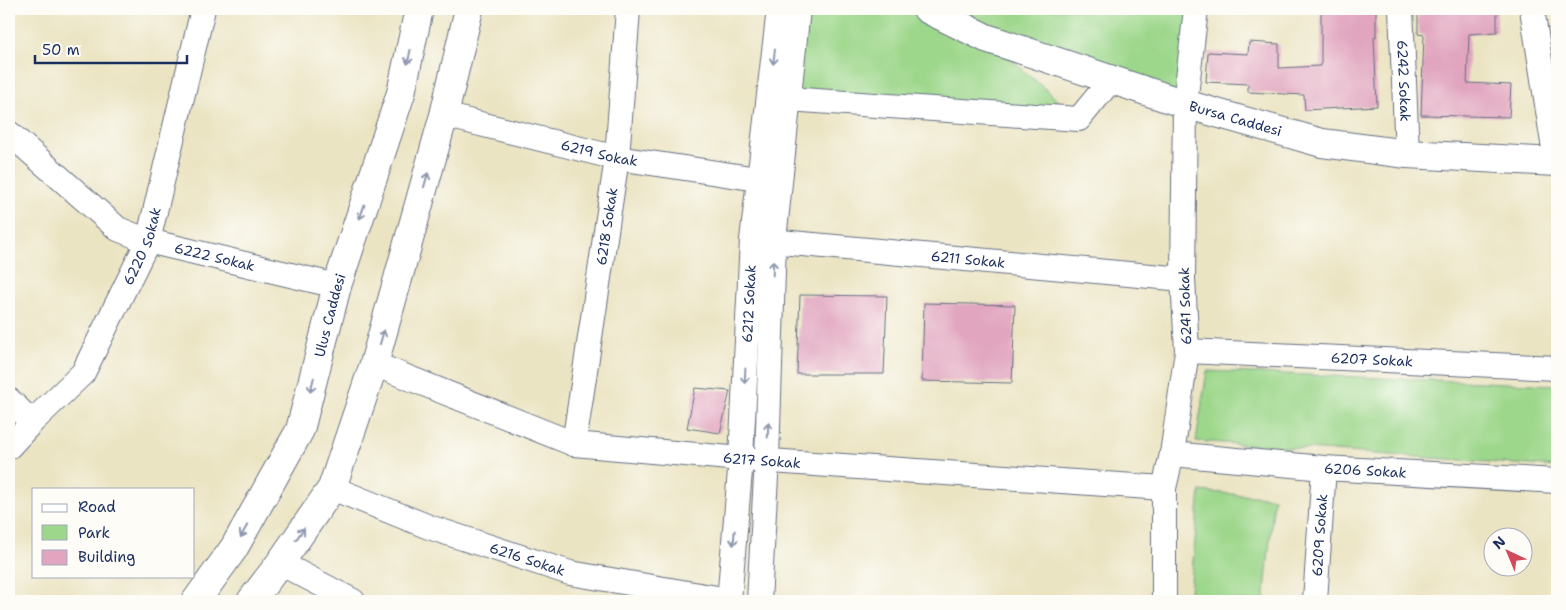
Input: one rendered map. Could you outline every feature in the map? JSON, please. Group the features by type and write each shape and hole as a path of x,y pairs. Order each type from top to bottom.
{"main road":[{"name":"Ulus Caddesi","path":"196,601 234,548 300,430 336,286 402,93 419,9"},
{"path":"251,601 332,488 374,364 444,115 469,9"},
{"name":"Bursa Caddesi","path":"927,9 976,34 1111,80 1185,104 1322,143 1407,154 1557,162"}],"street":[{"name":"6220 Sokak","path":"9,447 83,373 148,241 203,9"},
{"name":"6218 Sokak","path":"574,444 617,158 628,9"},
{"name":"6212 Sokak","path":"729,600 741,459 779,98 779,9"},
{"name":"6212 Sokak","path":"758,601 767,460 763,240 758,179 779,98 798,9"},
{"name":"6241 Sokak","path":"1164,601 1164,488 1172,454 1186,352 1183,279 1185,104 1196,9"},
{"name":"6242 Sokak","path":"1401,9 1407,154"},
{"path":"1532,9 1557,162"},
{"path":"779,98 1079,119 1111,80"},
{"name":"6219 Sokak","path":"444,115 617,158 758,179"},
{"name":"6222 Sokak","path":"9,133 118,229 148,241 336,286"},
{"name":"6211 Sokak","path":"763,240 1183,279"},
{"name":"6207 Sokak","path":"1186,352 1557,368"},
{"name":"6217 Sokak","path":"374,364 574,444 741,459 1164,488"},
{"path":"9,400 32,422"},
{"name":"6206 Sokak","path":"1172,454 1324,468 1557,482"},
{"name":"6209 Sokak","path":"1315,601 1324,468"},
{"name":"6216 Sokak","path":"332,488 429,528 570,573 729,600"},
{"path":"280,563 353,601"}],"green space":[{"path":"798,9 1196,9 1185,104 988,39 1079,119 788,98"},
{"path":"1207,371 1557,385 1557,467 1196,441"},
{"path":"1200,491 1274,498 1264,601 1189,601"}],"building":[{"path":"1321,9 1376,9 1376,37 1374,37 1377,106 1305,110 1304,95 1248,92 1248,84 1206,82 1208,52 1248,54 1249,42 1279,44 1279,68 1321,66"},
{"path":"1418,9 1497,9 1497,32 1469,34 1467,83 1511,85 1509,117 1421,115 1424,35 1418,34"},
{"path":"800,295 887,296 884,374 797,374"},
{"path":"924,303 1015,305 1012,383 922,381"},
{"path":"695,388 730,391 720,433 687,428"}]}
